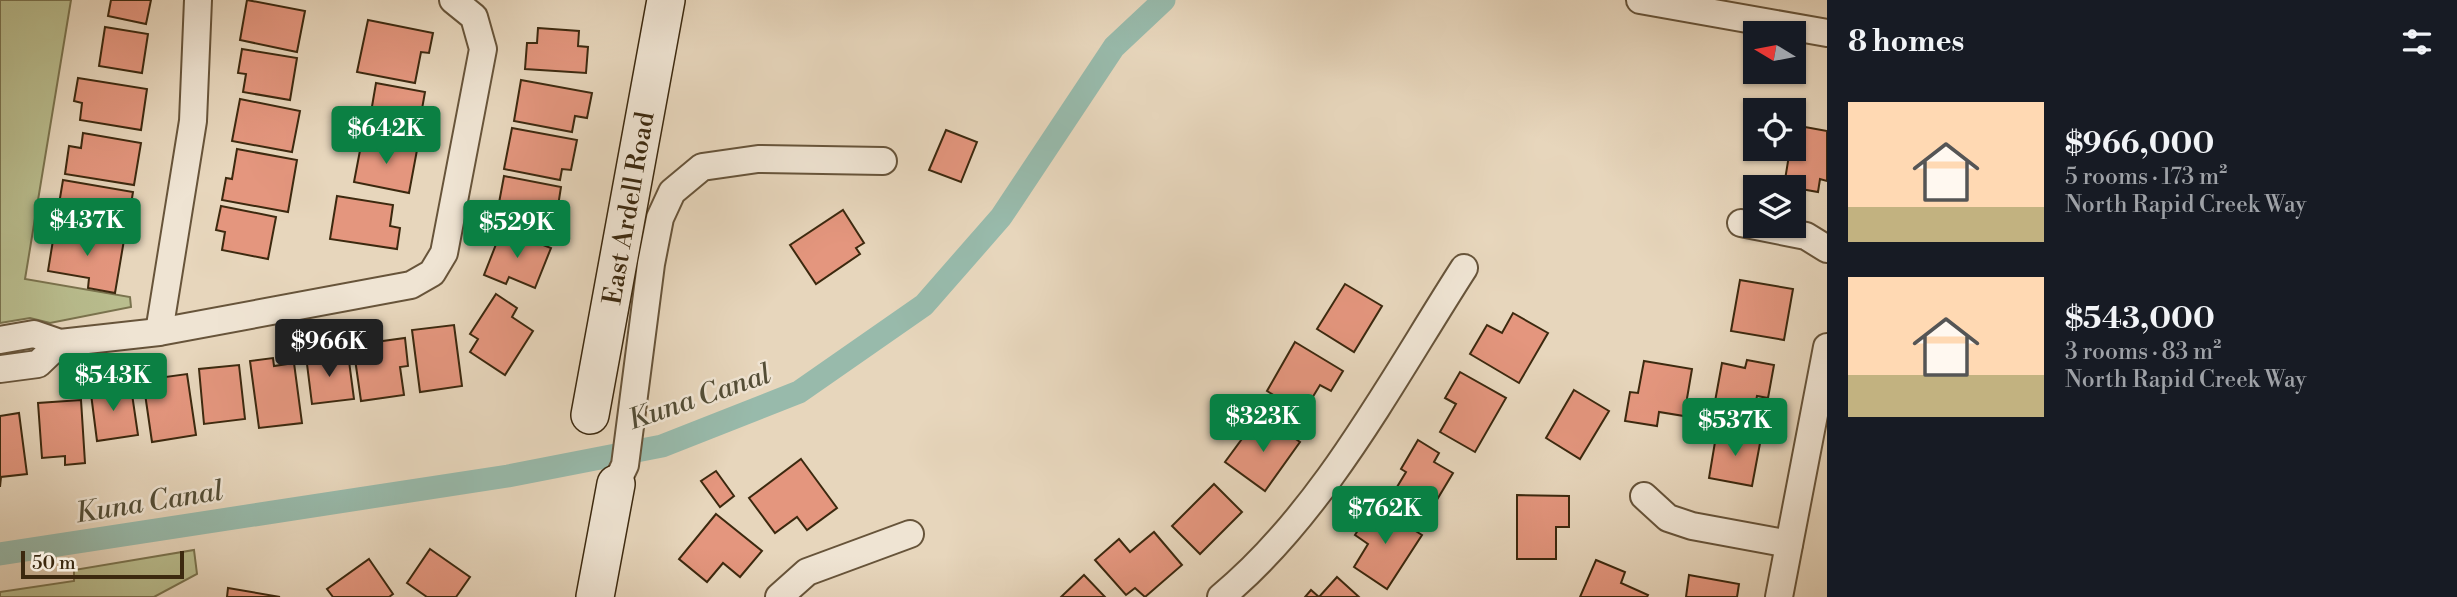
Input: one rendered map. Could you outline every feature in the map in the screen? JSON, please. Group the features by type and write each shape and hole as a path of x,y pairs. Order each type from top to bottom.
{"street":[{"path":"159,332 193,121 198,0"},
{"path":"0,340 34,334 60,343 159,332 411,285 432,273 444,253 483,50 474,17 453,0"},
{"name":"East Ardell Road","path":"590,415 666,0"},
{"path":"1640,0 1689,4 1827,33"},
{"path":"595,597 628,439 651,264 660,218 672,192 702,167 758,159 883,161"},
{"path":"1741,223 1806,236 1827,248"},
{"path":"1221,597 1287,533 1328,480 1464,268"},
{"path":"0,369 38,364 60,343"},
{"path":"1779,597 1827,347"},
{"path":"1644,496 1668,518 1692,526 1789,544"},
{"path":"779,597 807,572 909,534"}],"green space":[{"path":"0,0 71,0 25,279 130,297 131,307 50,323 30,318 0,323"},
{"path":"194,550 197,574 154,597 0,597 0,592 74,581 74,570"}],"building":[{"path":"111,0 151,0 146,24 108,16"},
{"path":"247,0 305,11 297,52 240,40"},
{"path":"368,20 433,33 429,53 421,52 415,83 357,72"},
{"path":"105,27 148,34 142,73 99,66"},
{"path":"538,28 579,31 578,46 588,47 586,73 525,69 527,43 537,43"},
{"path":"242,49 297,58 290,100 243,92 246,74 238,73"},
{"path":"78,78 147,89 141,130 80,120 82,103 74,101"},
{"path":"521,80 592,93 587,118 575,116 572,132 514,121"},
{"path":"376,83 425,92 416,143 388,137 390,128 369,124"},
{"path":"240,99 300,111 292,152 232,141"},
{"path":"1806,127 1827,131 1827,181 1820,179 1818,192 1806,190 1806,175 1786,175 1788,161 1806,161"},
{"path":"512,128 577,140 571,170 562,169 560,180 504,169"},
{"path":"946,130 977,142 961,182 929,170"},
{"path":"83,133 141,143 134,185 65,174 69,146 81,148"},
{"path":"362,140 417,150 409,193 354,182"},
{"path":"237,149 297,160 288,212 222,200 226,178 232,179"},
{"path":"504,176 561,187 558,206 566,208 562,232 496,219"},
{"path":"63,180 133,192 126,234 56,222"},
{"path":"337,196 393,205 390,226 400,228 397,249 330,239"},
{"path":"221,206 276,217 268,259 222,250 225,232 216,230"},
{"path":"843,210 864,243 856,248 860,254 816,284 790,245"},
{"path":"55,228 124,240 115,293 88,288 89,278 48,271"},
{"path":"502,229 551,248 535,288 509,277 506,284 484,275"},
{"path":"1740,280 1793,289 1784,340 1731,331"},
{"path":"1345,284 1382,306 1354,352 1317,329"},
{"path":"496,294 517,308 512,317 533,331 505,375 470,352 478,339 470,334"},
{"path":"1513,313 1548,333 1519,383 1470,354 1487,325 1502,333"},
{"path":"454,325 462,386 420,392 412,330"},
{"path":"405,338 408,366 400,367 404,395 361,401 353,345"},
{"path":"1295,342 1343,371 1331,391 1320,385 1303,413 1267,391"},
{"path":"331,353 332,363 349,361 354,399 312,404 306,356"},
{"path":"273,358 274,366 294,363 302,423 259,428 250,361"},
{"path":"1747,360 1774,365 1768,398 1757,396 1751,425 1712,418 1722,363 1745,368"},
{"path":"1644,361 1692,369 1684,416 1659,412 1657,426 1625,421 1630,392 1638,393"},
{"path":"239,365 245,419 204,424 199,369"},
{"path":"1460,372 1506,398 1475,452 1440,432 1456,404 1445,398"},
{"path":"187,374 196,435 152,442 143,380"},
{"path":"115,383 117,396 132,394 138,435 97,441 90,386"},
{"path":"1574,390 1609,411 1580,459 1546,438"},
{"path":"81,400 85,463 65,465 65,456 42,458 38,403"},
{"path":"19,413 27,474 1,477 0,487 0,416"},
{"path":"1268,420 1300,442 1265,491 1225,462 1253,424 1261,430"},
{"path":"1717,430 1761,438 1752,486 1709,478"},
{"path":"1418,440 1439,453 1434,462 1453,473 1426,518 1391,497 1406,472 1401,469"},
{"path":"801,459 837,508 807,530 797,517 775,533 749,498"},
{"path":"716,471 734,496 720,507 701,481"},
{"path":"1214,484 1242,512 1200,554 1172,526"},
{"path":"1517,495 1569,496 1569,527 1556,527 1556,559 1517,559"},
{"path":"1374,505 1422,535 1387,589 1354,567 1368,544 1355,535"},
{"path":"716,514 762,551 740,577 723,563 707,582 679,559"},
{"path":"1154,532 1182,565 1145,597 1135,588 1126,595 1095,560 1119,539 1130,552"},
{"path":"430,549 470,577 456,597 427,597 407,583"},
{"path":"369,559 393,594 389,597 333,597 327,589"},
{"path":"1596,560 1625,572 1621,583 1648,595 1647,597 1580,597"},
{"path":"1084,575 1105,597 1061,597"},
{"path":"1689,575 1739,584 1737,597 1686,597"},
{"path":"1337,577 1359,597 1319,597"},
{"path":"228,588 280,597 227,597"},
{"path":"1311,590 1319,597 1305,597"}],"waterway":[{"name":"Kuna Canal","path":"0,554 508,476 662,446 799,392 924,305 1001,217 1114,47 1164,0"}]}
